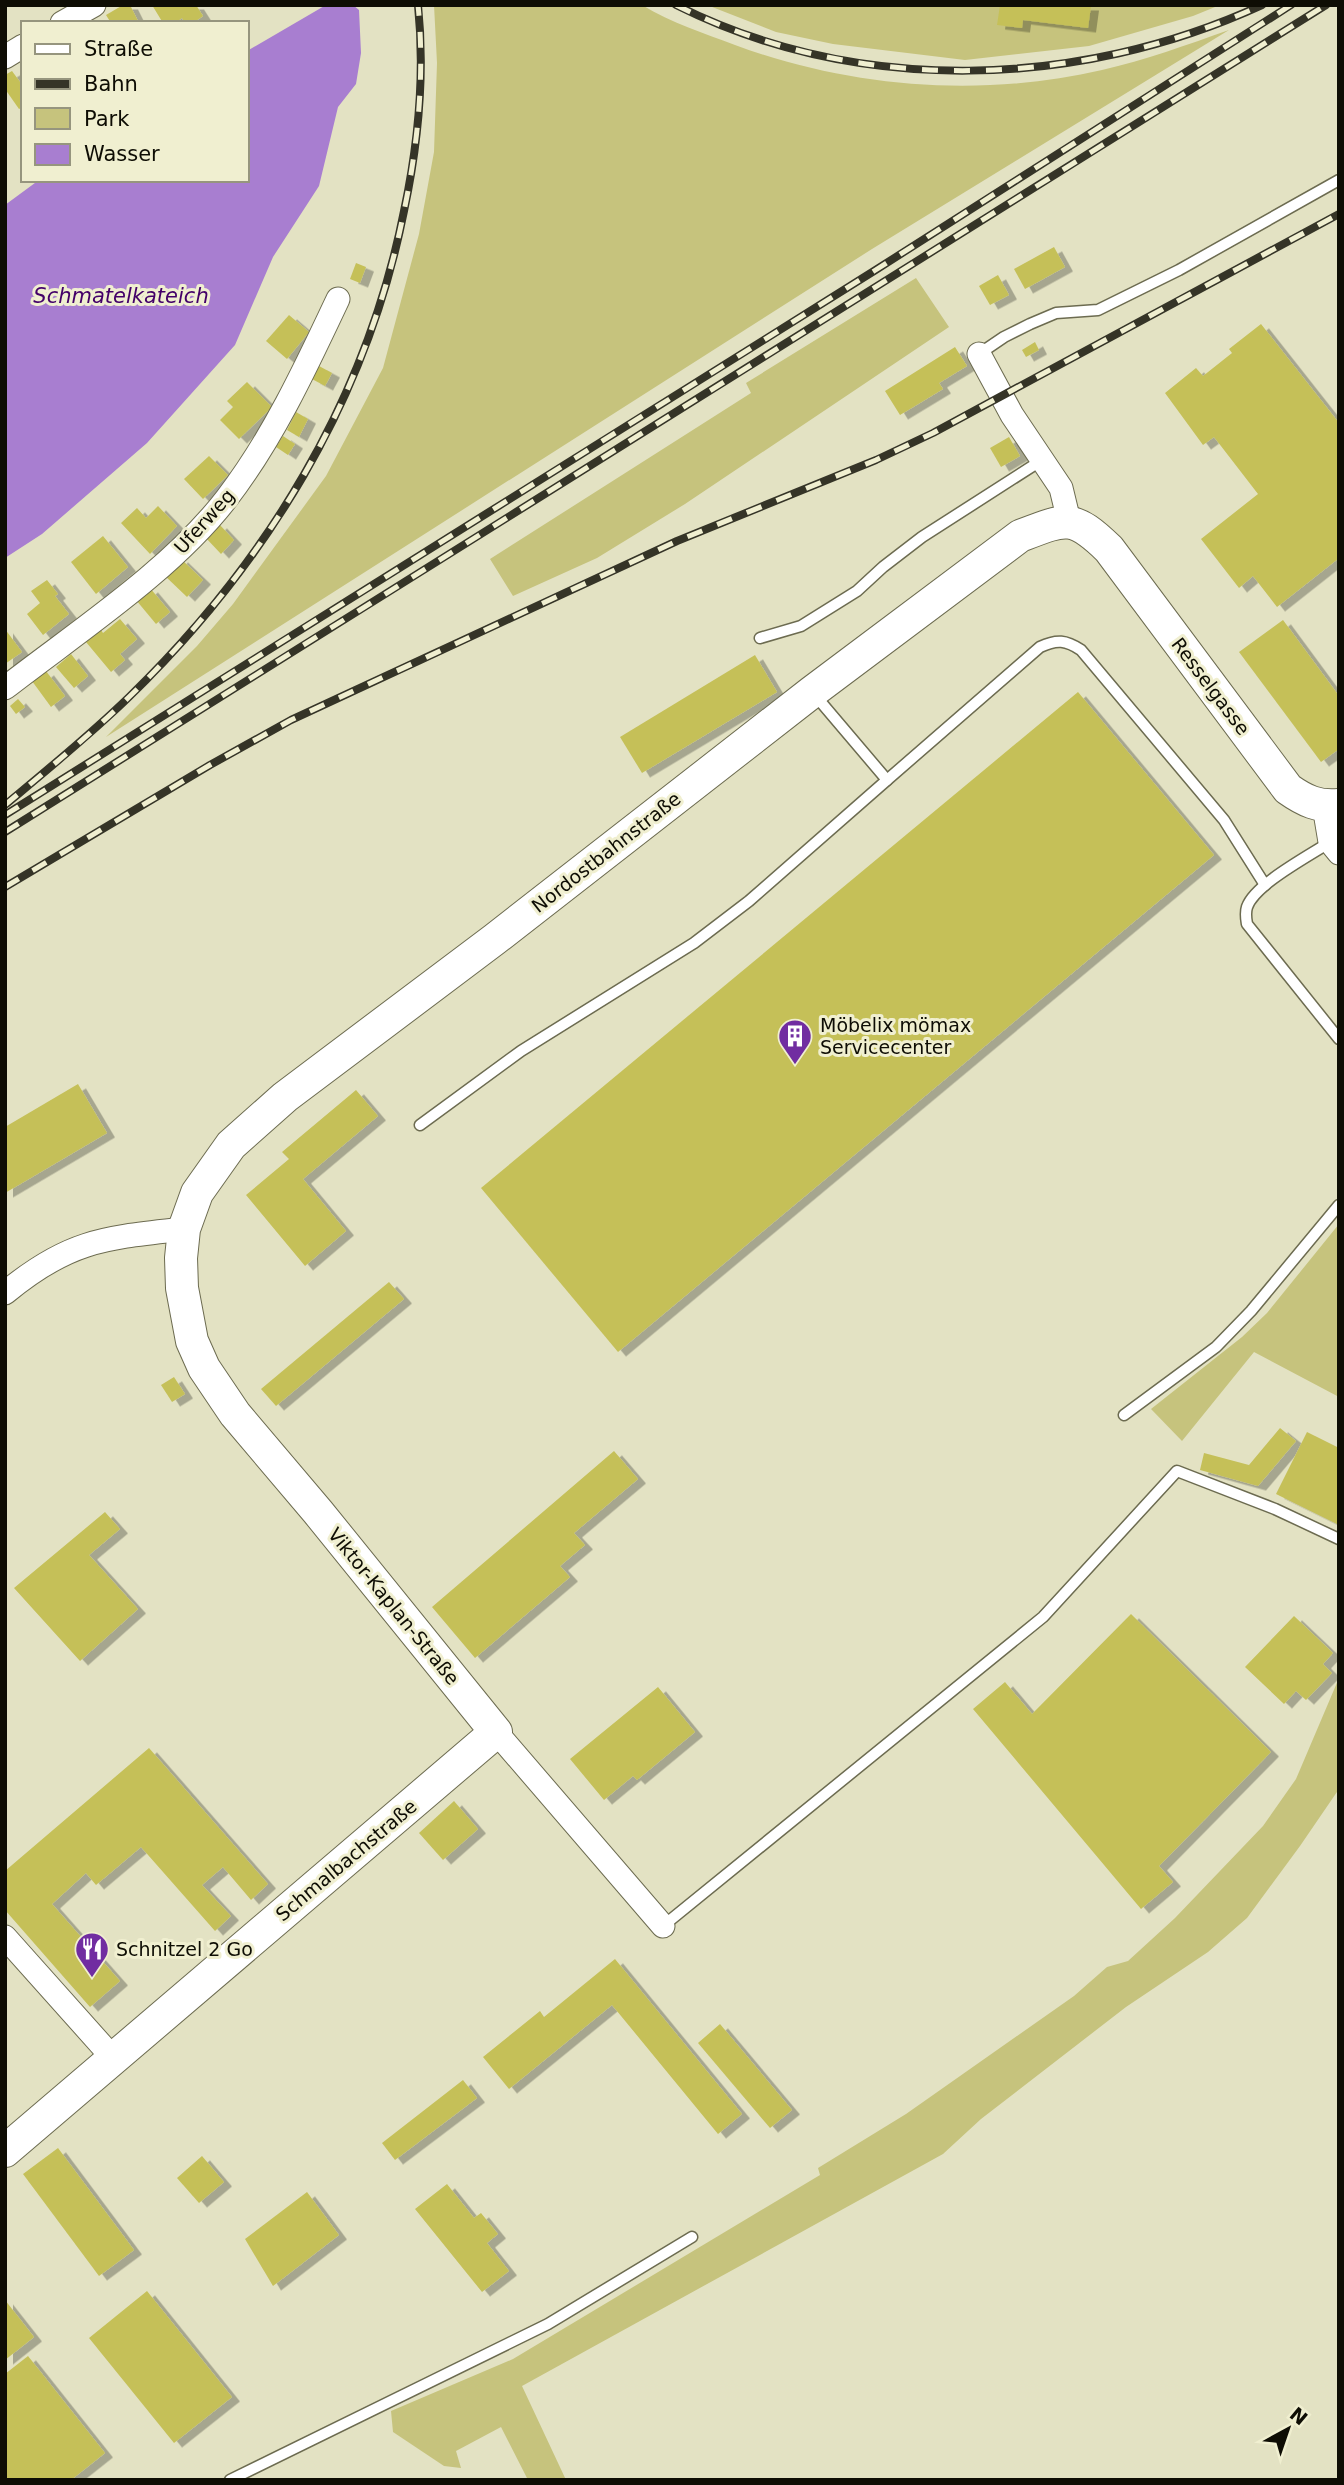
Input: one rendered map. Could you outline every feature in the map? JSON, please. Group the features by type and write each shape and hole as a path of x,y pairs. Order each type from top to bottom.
{"street":[{"path":"66,21 94,5"},
{"path":"5,57 21,47"},
{"name":"Uferweg","path":"5,688 169,559 227,498 307,366 338,299"},
{"path":"979,354 1012,415 1061,488 1069,521"},
{"name":"Nordostbahnstraße","path":"182,1243 197,1193 214,1165 251,1125 285,1097 495,939 812,692 1020,536 1058,522 1069,521"},
{"name":"Resselgasse","path":"1069,521 1091,531 1109,549 1288,789 1305,801 1331,806 1335,848"},
{"path":"5,1293 41,1265 85,1244 114,1236 182,1243"},
{"name":"Viktor-Kaplan-Straße","path":"182,1243 182,1288 191,1341 219,1393 496,1732 663,1926"},
{"name":"Schmalbachstraße","path":"5,2151 496,1732"},
{"path":"5,1937 113,2058"}],"lane":[{"path":"979,354 1004,337 1056,313 1098,310 1179,270 1339,180"},
{"path":"760,638 801,626 857,591 922,537 1042,460"},
{"path":"420,1125 521,1051 694,943 749,901 1040,648 1052,641 1067,641 1081,650 1219,813 1265,885"},
{"path":"812,692 887,780"},
{"path":"1335,848 1265,885 1247,905 1247,924 1339,1040"},
{"path":"1124,1415 1216,1347 1251,1311 1339,1205"},
{"path":"663,1926 1043,1617 1177,1471 1275,1509 1339,1539"},
{"path":"230,2480 548,2324 692,2237"}],"green space":[{"path":"434,5 642,5 676,22 779,60 870,79 963,86 1056,79 1102,70 1229,30 872,249 106,737 197,646 233,604 326,476 383,368 419,234 434,152 437,63"},
{"path":"707,5 1220,5 1193,16 1089,46 965,60 833,44 776,32"},
{"path":"916,278 949,327 685,504 597,558 513,596 490,559 751,393 746,383"},
{"path":"1339,1224 1339,1397 1254,1352 1182,1441 1151,1409 1242,1337 1267,1313"},
{"path":"1339,1678 1339,1789 1247,1918 1208,1952 1126,2007 981,2119 943,2154 522,2386 566,2480 528,2480 501,2427 456,2451 461,2468 444,2466 393,2432 391,2411 513,2359 820,2175 818,2168 906,2114 1074,1996 1107,1967 1128,1961 1175,1918 1263,1826 1296,1779"}],"water":[{"name":"Schmatelkateich","path":"326,5 353,5 359,10 361,53 356,84 338,107 319,186 273,257 235,345 147,443 42,534 5,558 5,205 36,182 248,182 248,50"}],"building":[{"path":"123,5 130,5 138,21 110,21 106,15"},
{"path":"152,5 196,5 203,16 196,21 184,21 182,18 178,21 162,21"},
{"path":"1000,5 1091,6 1088,28 1023,20 1022,28 997,25"},
{"path":"12,71 21,83 19,109 5,89 5,75"},
{"path":"1054,247 1065,267 1025,289 1014,269"},
{"path":"356,263 366,267 360,283 350,279"},
{"path":"998,275 1009,295 990,305 979,286"},
{"path":"289,315 309,332 287,359 266,341"},
{"path":"1261,324 1339,423 1339,558 1277,607 1253,576 1239,588 1201,539 1258,494 1214,437 1203,445 1165,393 1196,368 1203,376 1232,353 1229,349"},
{"path":"1035,342 1039,350 1026,357 1022,350"},
{"path":"955,347 967,366 939,383 943,389 900,415 885,391"},
{"path":"319,366 332,373 325,386 312,379"},
{"path":"247,382 272,407 239,439 220,420 233,407 227,401"},
{"path":"296,412 308,419 299,437 287,430"},
{"path":"283,436 295,444 288,455 276,447"},
{"path":"1009,437 1020,456 1001,467 990,448"},
{"path":"209,456 228,475 203,499 184,479"},
{"path":"158,506 177,526 150,554 121,523 137,508 146,518"},
{"path":"219,524 234,540 221,554 205,537"},
{"path":"103,536 128,567 96,594 71,562"},
{"path":"180,558 203,580 187,597 164,575"},
{"path":"47,580 69,614 43,635 27,614 40,603 31,591"},
{"path":"150,588 170,612 156,624 136,600"},
{"path":"120,619 137,639 120,654 125,660 111,672 86,642"},
{"path":"1283,620 1339,696 1339,749 1321,762 1239,652"},
{"path":"5,629 22,652 5,664"},
{"path":"71,654 88,676 74,688 56,667"},
{"path":"755,655 777,692 642,773 620,737"},
{"path":"46,671 65,696 51,707 32,681"},
{"name":"Möbelix mömax Servicecenter","path":"1078,692 1214,855 618,1352 481,1188"},
{"path":"18,699 25,707 16,714 10,706"},
{"path":"78,1084 107,1133 5,1193 5,1127"},
{"path":"356,1090 378,1116 303,1179 346,1231 305,1266 246,1195 289,1159 282,1152"},
{"path":"389,1282 404,1299 276,1406 261,1389"},
{"path":"174,1377 185,1394 172,1402 161,1385"},
{"path":"1280,1428 1296,1441 1258,1486 1200,1470 1204,1453 1249,1465"},
{"path":"1307,1432 1339,1448 1339,1525 1276,1494"},
{"path":"614,1451 638,1479 574,1533 585,1545 560,1566 570,1577 475,1658 432,1607"},
{"path":"105,1512 120,1529 89,1555 138,1609 80,1661 14,1588"},
{"path":"1131,1614 1271,1752 1159,1866 1173,1882 1141,1909 973,1709 1005,1682 1032,1714"},
{"path":"1294,1616 1333,1653 1323,1664 1332,1673 1306,1700 1296,1691 1284,1704 1245,1667"},
{"path":"658,1687 695,1732 637,1780 633,1776 604,1800 570,1759"},
{"path":"149,1748 268,1884 251,1900 223,1867 202,1885 231,1916 215,1931 141,1847 96,1885 86,1873 52,1904 120,1981 90,2007 5,1910 5,1871"},
{"path":"454,1801 478,1829 443,1860 419,1833"},
{"path":"615,1959 742,2114 718,2134 612,2005 509,2089 483,2057 540,2011 544,2017"},
{"path":"720,2024 792,2110 770,2128 698,2043"},
{"path":"463,2080 477,2098 395,2160 382,2143"},
{"path":"58,2148 134,2250 99,2276 23,2174"},
{"path":"202,2156 224,2182 199,2203 177,2178"},
{"path":"447,2184 474,2218 481,2213 498,2234 487,2243 509,2271 482,2292 415,2209"},
{"path":"307,2192 339,2235 273,2286 245,2239"},
{"path":"147,2291 232,2397 174,2443 89,2338"},
{"path":"5,2300 34,2337 5,2360"},
{"path":"28,2356 105,2453 71,2480 5,2480 5,2374"}],"railway":[{"path":"5,805 84,739 179,646 225,591 266,534 304,475 337,412 365,348 387,280 404,211 419,109 421,57 418,5"},
{"path":"676,5 746,35 819,55 893,67 969,71 1044,66 1119,53 1192,33 1262,5"},
{"path":"5,815 874,271 1291,5"},
{"path":"5,832 1326,5"},
{"path":"5,887 291,720 677,541 876,460 933,433 1339,214"}],"place":[{"name":"Möbelix mömax Servicecenter","path":"795,1066"},
{"name":"Schnitzel 2 Go","path":"92,1979"}]}
